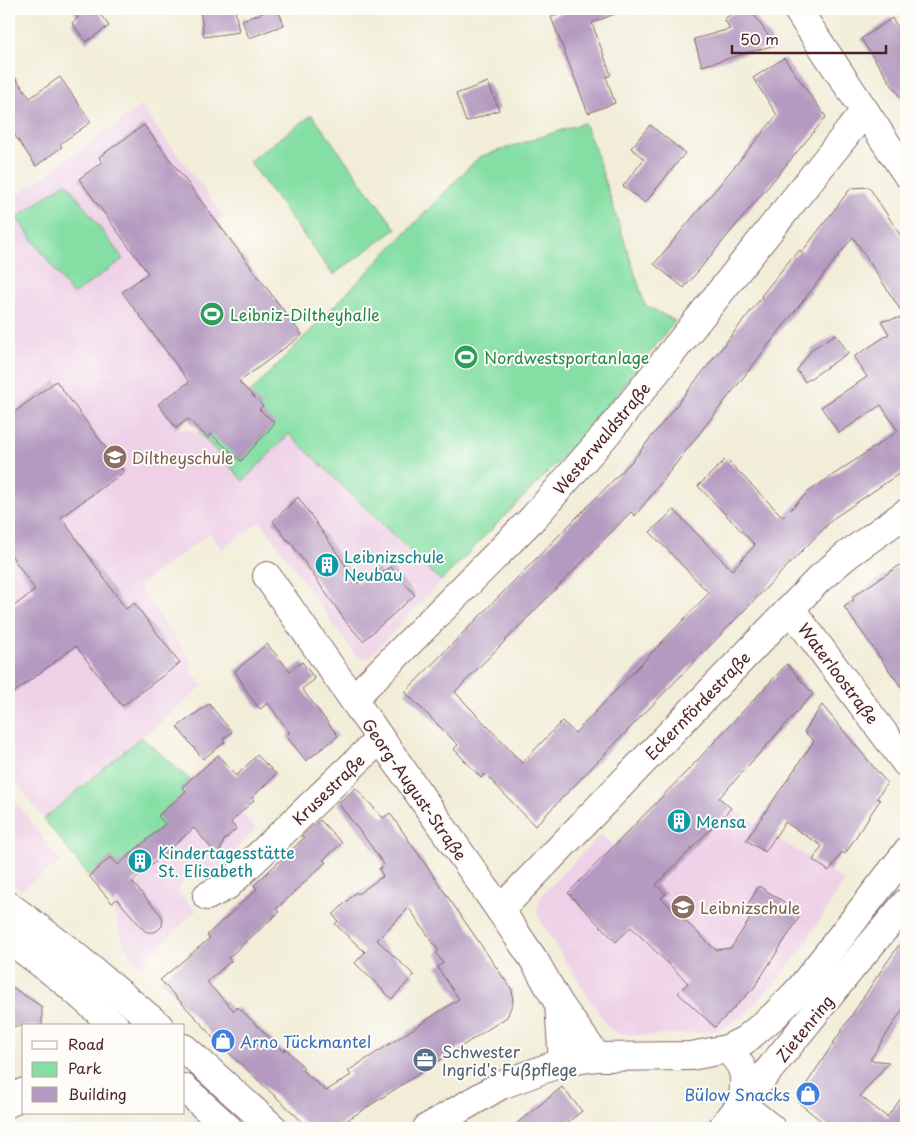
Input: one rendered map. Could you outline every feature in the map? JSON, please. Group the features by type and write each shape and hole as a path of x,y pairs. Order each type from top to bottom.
{"street":[{"path":"797,9 906,173"},
{"name":"Westerwaldstraße","path":"353,699 534,517 610,431 865,111"},
{"name":"Eckernfördestraße","path":"500,910 819,579 847,555 906,513"},
{"name":"Georg-August-Straße","path":"267,576 500,910 534,960 559,1004 597,1057"},
{"name":"Waterloostraße","path":"790,608 906,762"},
{"name":"Krusestraße","path":"207,896 227,886 380,739"},
{"name":"Zietenring","path":"426,1128 501,1085 563,1062 597,1057 691,1056 727,1049 754,1034 789,1002 906,853"},
{"name":"Zietenring","path":"722,1128 906,903"},
{"path":"9,906 68,950 157,1024"},
{"path":"9,939 62,980 110,1024"},
{"name":"Georg-August-Straße","path":"559,1004 563,1062"},
{"path":"185,1049 273,1128"},
{"path":"727,1049 741,1063 744,1070 745,1080 742,1105 771,1128"},
{"path":"185,1089 228,1128"},
{"path":"9,1103 22,1093"}],"shaded area":[{"name":"Diltheyschule","path":"141,106 224,217 122,292 189,382 158,405 176,428 199,432 243,481 289,434 441,581 368,658 356,656 261,521 222,549 210,533 138,586 192,662 190,669 203,686 142,738 194,784 206,773 256,828 215,873 203,866 199,867 180,886 179,894 196,910 141,966 130,955 125,946 112,903 85,873 9,773 9,201"},
{"path":"9,793 61,862 20,890 9,882"},
{"name":"Leibnizschule","path":"715,795 731,808 844,881 801,950 774,984 741,1018 721,1029 706,1032 668,1035 630,1035 618,1033 608,1027 541,923 537,912 539,902 544,893 601,834 613,846 626,834"}],"green space":[{"path":"312,115 396,229 333,275 249,161"},
{"name":"Nordwestsportanlage","path":"584,123 594,147 645,305 675,321 588,431 441,581 289,434 243,481 199,432 250,393 479,157"},
{"path":"66,182 123,259 73,295 17,218"},
{"path":"141,737 190,780 182,787 192,798 171,804 158,816 165,824 118,865 111,857 89,876 44,819"}],"building":[{"path":"72,9 96,9 109,26 86,42 72,23 78,18"},
{"path":"200,9 235,9 239,32 204,37"},
{"path":"278,9 284,25 249,38 242,20"},
{"path":"574,9 627,9 592,23 611,75 606,77 615,103 588,113 551,17"},
{"path":"739,9 750,9 775,45 702,66 694,39 730,29 724,19"},
{"path":"892,18 906,39 906,106 861,39"},
{"path":"784,58 826,117 684,288 654,264 777,115 753,78"},
{"path":"9,69 30,98 60,77 91,122 60,144 62,147 36,166 9,127"},
{"path":"488,82 499,110 466,122 456,94"},
{"path":"144,125 302,335 239,382 263,406 259,409 275,423 241,461 211,434 208,438 188,419 176,428 158,404 189,382 122,292 148,273 79,179 102,162 99,157"},
{"path":"650,125 685,153 645,203 623,186 644,159 631,148"},
{"path":"869,187 906,244 906,469 834,518 535,826 485,774 481,778 454,749 458,745 405,692 633,460 793,256 800,250 802,252 851,188","holes":["853,237 905,317 881,321 889,334 854,357 867,377 821,407 839,433 881,405 898,431 808,492 783,517 726,459 698,486 755,545 732,570 674,510 650,532 709,593 575,733 562,721 522,763 455,692 631,512 635,516"]},
{"path":"836,334 848,353 805,382 797,370 812,349"},
{"path":"56,381 124,472 61,517 126,609 134,603 180,663 122,706 76,646 9,696 9,610 35,590 9,552 9,416"},
{"name":"Leibnizschule Neubau","path":"298,497 358,583 377,568 382,573 391,567 415,595 363,641 346,622 289,540 287,540 273,521"},
{"path":"906,561 906,694 844,607 854,600 852,597"},
{"path":"267,644 290,671 302,662 315,679 302,689 338,736 306,761 287,737 289,732 268,703 260,709 235,671"},
{"path":"787,664 813,694 719,798 731,808 656,885 666,894 661,898 716,950 731,948 755,911 747,906 759,886 784,902 781,906 799,918 753,989 715,1027 678,993 688,983 631,927 616,942 568,893 689,769"},
{"path":"209,704 232,732 223,739 225,742 203,759 177,727"},
{"path":"822,705 887,783 877,798 880,800 845,854 842,852 829,871 813,860 822,846 785,822 765,852 746,840 814,741 804,732"},
{"name":"Kindertagesstätte St. Elisabeth","path":"218,755 236,776 257,755 276,774 252,798 254,800 231,822 236,829 224,840 218,856 194,828 132,882 163,919 162,926 158,930 147,932 117,899 112,903 89,876 111,857 118,865 165,824 158,816 186,791 182,787"},
{"path":"356,788 383,818 390,813 512,990 513,1002 507,1017 335,1128 309,1128 210,1035 160,980 210,938 207,935 257,889 254,885 304,838 302,836 320,820 342,843 323,860 326,862 276,909 279,912 228,958 231,961 207,982 234,1011 238,1007 283,1051 286,1049 304,1068 302,1070 326,1091 351,1075 348,1071 459,999 437,967 443,963 436,953 439,951 409,908 377,940 414,975 392,999 355,963 365,952 335,924 338,921 333,915 356,892 358,894 383,876 379,869 384,865 338,803"},
{"path":"906,935 906,1004 870,1060 889,1062 860,1096 887,1117 906,1092 906,1119 899,1126 902,1128 830,1128 799,1103 798,1097"},
{"path":"9,985 42,1007 42,1024 9,1026"},
{"path":"562,1087 582,1111 561,1128 511,1128"}],"place":[{"name":"Leibniz-Diltheyhalle","path":"212,314"},
{"name":"Nordwestsportanlage","path":"466,357"},
{"name":"Diltheyschule","path":"115,457"},
{"name":"Leibnizschule Neubau","path":"327,565"},
{"name":"Mensa","path":"679,821"},
{"name":"Kindertagesstätte St. Elisabeth","path":"140,861"},
{"name":"Leibnizschule","path":"683,907"},
{"name":"Arno Tückmantel","path":"223,1041"},
{"name":"Schwester Ingrid's Fußpflege","path":"425,1060"},
{"name":"Bülow Snacks","path":"808,1094"}]}
